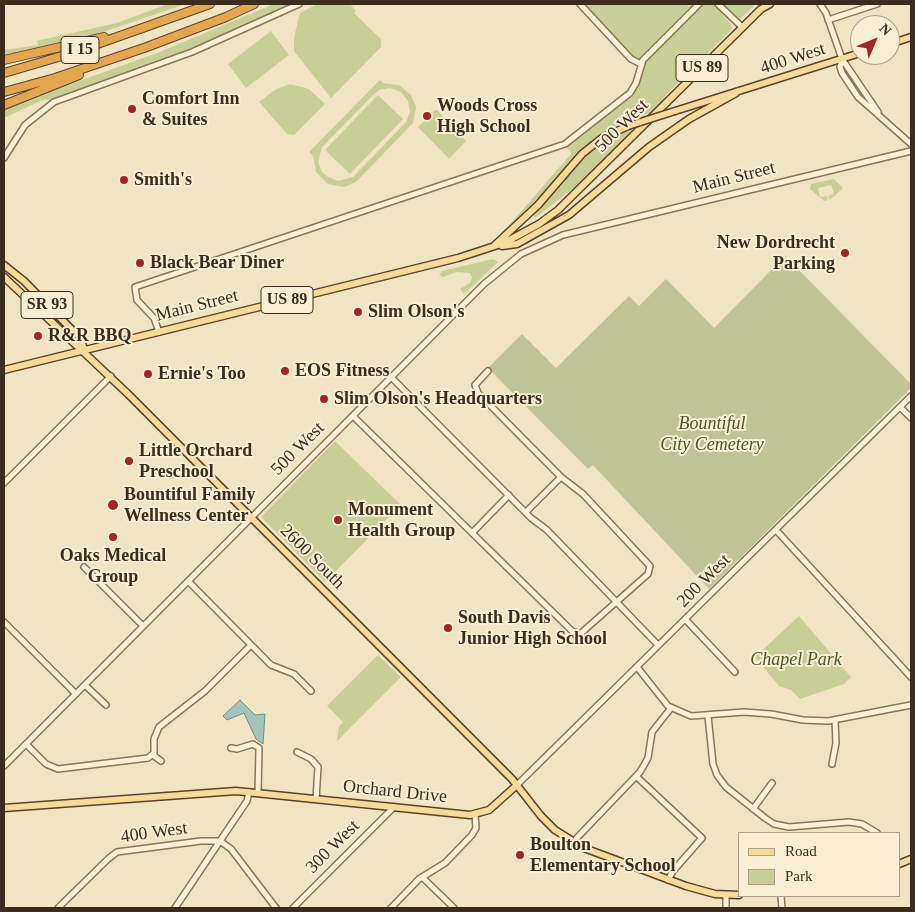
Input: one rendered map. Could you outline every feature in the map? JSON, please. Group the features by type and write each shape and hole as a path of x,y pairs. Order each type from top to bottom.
{"highway":[{"name":"I 15","path":"4,73 155,25 210,4"},
{"name":"I 15","path":"4,92 55,78 144,48 226,17 254,4"},
{"path":"4,60 155,25"},
{"path":"4,105 144,48"}],"main road":[{"name":"500 West","path":"492,248 528,231 558,210 762,6 770,4"},
{"name":"400 West","path":"736,93 850,57"},
{"path":"492,248 516,244 569,215 649,147 689,119 736,93"},
{"path":"492,248 538,205 582,154 602,138 628,126 736,93"},
{"name":"Main Street","path":"84,350 492,248"},
{"name":"2600 South","path":"4,265 24,281 81,339 84,350 517,785"},
{"name":"SR 93","path":"4,277 69,341 84,350"},
{"name":"US 89","path":"4,370 84,350"},
{"path":"517,785 548,823 573,842 695,890 738,895"},
{"name":"Orchard Drive","path":"4,808 229,791 475,814 494,807 517,785"}],"street":[{"path":"4,158 26,125 54,102 192,52 299,4"},
{"path":"580,4 631,59 641,64"},
{"path":"159,332 154,318 137,300 135,287 562,146 630,93 636,83 641,64 699,4"},
{"path":"718,4 742,28"},
{"path":"820,4 842,59 840,67 850,85 867,106 878,112 911,144"},
{"path":"828,20 877,4"},
{"name":"Main Street","path":"563,235 911,152"},
{"name":"500 West","path":"5,763 502,268 530,249 563,235"},
{"path":"353,416 578,635 648,574 651,568 648,562 583,494 561,477 478,393 474,387 488,372"},
{"path":"4,483 111,376"},
{"path":"391,377 526,512 544,527 658,645"},
{"name":"200 West","path":"517,785 911,396"},
{"path":"900,407 911,418"},
{"path":"526,512 561,477"},
{"path":"472,533 509,495"},
{"path":"776,530 911,677"},
{"path":"84,567 144,626"},
{"path":"188,581 271,665 294,674 311,691"},
{"path":"685,620 736,672"},
{"path":"4,622 76,694"},
{"path":"153,755 154,739 160,727 205,691 251,645"},
{"path":"637,667 671,708 690,716 744,712 803,720 835,720 871,711 900,709 911,705"},
{"path":"85,685 106,705"},
{"path":"573,842 636,777 648,758 652,732 671,708"},
{"path":"708,716 717,775 726,788 770,821 784,827 850,822 862,824 875,832"},
{"path":"832,764 836,743 835,720"},
{"path":"26,744 43,762 58,769 146,759 153,755"},
{"path":"231,748 237,749 252,744 259,748 258,793"},
{"path":"297,752 311,759 318,767 316,799"},
{"path":"153,755 161,761"},
{"path":"636,777 702,838 668,880"},
{"path":"753,809 772,783"},
{"path":"175,908 248,801 249,792"},
{"name":"300 West","path":"293,908 394,807"},
{"path":"391,908 422,877 442,864 472,835 476,828 475,814"},
{"name":"400 West","path":"58,908 110,856 117,852 201,841 220,841"},
{"path":"220,841 231,849 276,908"},
{"path":"422,877 454,908"},
{"path":"726,895 726,908"}],"green space":[{"path":"168,4 186,4 94,35 4,55 4,50 39,45 36,41 117,23"},
{"path":"274,4 293,4 175,55 49,100 45,99 4,118 4,110 12,105 157,53"},
{"path":"317,4 350,4 356,11 354,13 381,39 381,47 331,98 294,51 294,37 300,13"},
{"path":"584,4 756,4 740,19 727,7 721,13 731,24 732,29 665,96 664,100 650,113 616,126 593,140 533,206 512,224 571,154 570,150 566,148 629,99 639,85 641,71 636,59"},
{"path":"271,31 289,55 246,88 228,64"},
{"path":"380,80 383,83 399,85 411,95 416,107 413,123 356,182 344,187 328,184 316,172 313,156 309,152","holes":["390,88 401,92 408,101 410,112 406,122 353,177 338,181 322,172 318,162 322,147 373,95 379,90"]},
{"path":"290,84 309,89 325,104 294,135 287,134 259,102 276,89"},
{"path":"378,95 403,119 350,174 325,150"},
{"path":"435,110 466,141 449,159 418,127"},
{"path":"631,128 633,131 575,187 535,218 533,215 585,154 599,143"},
{"path":"834,179 843,188 830,200 828,196 834,194 831,185 818,188 820,197 827,196 828,200 824,201 810,189 811,184"},
{"name":"Bountiful City Cemetery","path":"785,256 911,384 911,388 709,589 593,465 588,469 488,368 522,334 556,368 629,296 639,306 666,279 714,328"},
{"path":"493,259 498,262 464,294 460,289 471,282 472,277 470,273 457,272 443,277 439,275 442,271"},
{"path":"335,441 401,505 325,582 261,517"},
{"name":"Chapel Park","path":"799,616 851,677 844,684 800,699 791,690 779,686 755,657"},
{"path":"378,655 401,677 337,741 339,726 343,722 327,706"}],"water":[{"path":"240,700 255,715 265,714 263,744 256,739 244,713 227,720 223,716"}],"place":[{"name":"Comfort Inn & Suites","path":"132,109"},
{"name":"Woods Cross High School","path":"427,116"},
{"name":"Smith's","path":"124,180"},
{"name":"New Dordrecht Parking","path":"845,253"},
{"name":"Black Bear Diner","path":"140,263"},
{"name":"Slim Olson's","path":"358,312"},
{"name":"R&R BBQ","path":"38,336"},
{"name":"EOS Fitness","path":"285,371"},
{"name":"Ernie's Too","path":"148,374"},
{"name":"Slim Olson's Headquarters","path":"324,399"},
{"name":"Little Orchard Preschool","path":"129,461"},
{"name":"Bountiful Family Wellness Center","path":"113,505"},
{"name":"Monument Health Group","path":"338,520"},
{"name":"Oaks Medical Group","path":"113,537"},
{"name":"South Davis Junior High School","path":"448,628"},
{"name":"Boulton Elementary School","path":"520,855"}]}
